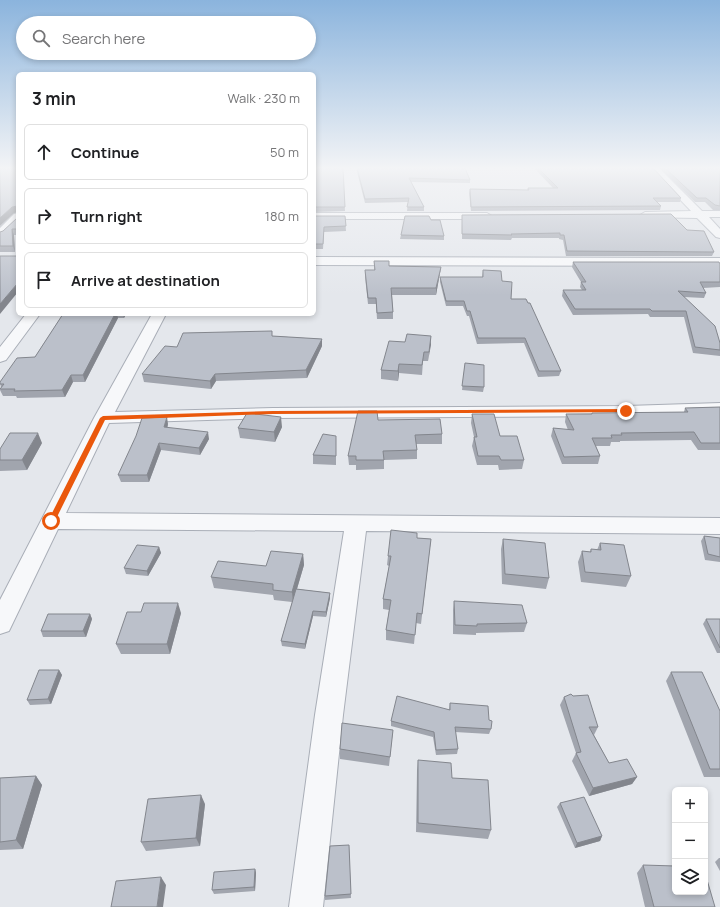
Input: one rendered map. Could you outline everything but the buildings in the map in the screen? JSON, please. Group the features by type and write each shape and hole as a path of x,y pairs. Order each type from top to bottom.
{"street":[{"path":"695,210 720,235"},
{"path":"635,215 720,214"},
{"path":"316,216 500,215"},
{"path":"0,234 16,218"},
{"path":"316,261 720,262"},
{"path":"0,357 31,316"},
{"path":"0,624 103,418 159,316"},
{"path":"103,418 273,413 626,411 720,408"},
{"path":"51,521 720,526"},
{"path":"306,907 329,715 356,523"}],"route":[{"path":"51,521 103,418 273,413 503,410 626,411"}]}
